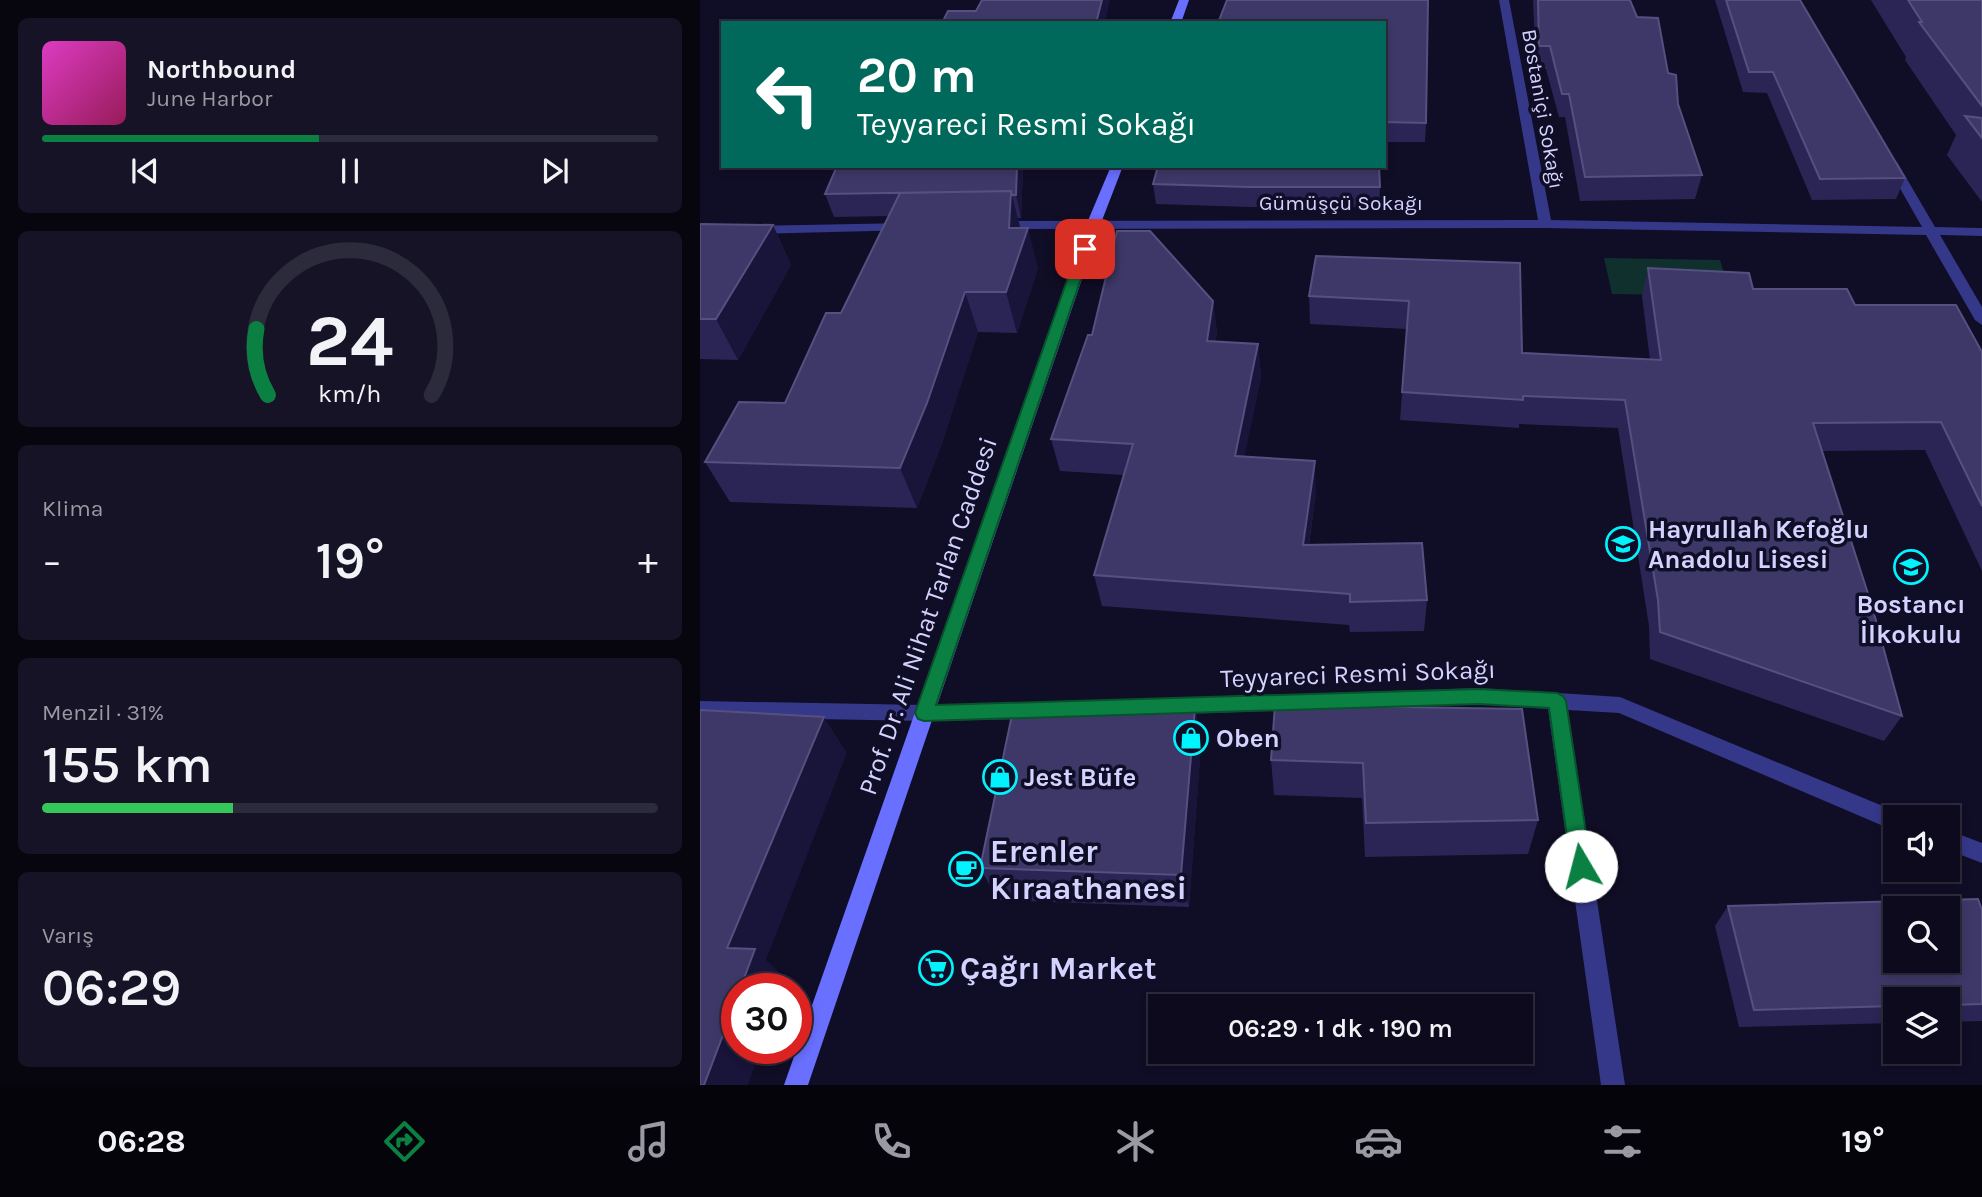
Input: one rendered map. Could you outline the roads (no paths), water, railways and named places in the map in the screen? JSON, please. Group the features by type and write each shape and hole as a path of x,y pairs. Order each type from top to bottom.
{"main road":[{"path":"1176,21 1184,0"},
{"name":"Prof. Dr. Ali Nihat Tarlan Caddesi","path":"796,1085 1115,168"}],"street":[{"name":"Bostaniçi Sokağı","path":"1504,0 1545,224"},
{"path":"1885,151 1982,320"},
{"name":"Gümüşçü Sokağı","path":"985,225 1545,224 1982,232"},
{"path":"741,230 917,226"},
{"name":"Teyyareci Resmi Sokağı","path":"700,709 924,713 1479,696 1620,705 1883,816"},
{"path":"1557,701 1613,1085"},
{"path":"1960,845 1982,853"}],"place":[{"name":"Hayrullah Kefoğlu Anadolu Lisesi","path":"1623,544"},
{"name":"Bostancı İlkokulu","path":"1911,567"},
{"name":"Oben","path":"1191,738"},
{"name":"Jest Büfe","path":"1000,777"},
{"name":"Erenler Kıraathanesi","path":"966,869"},
{"name":"Çağrı Market","path":"936,968"}]}
